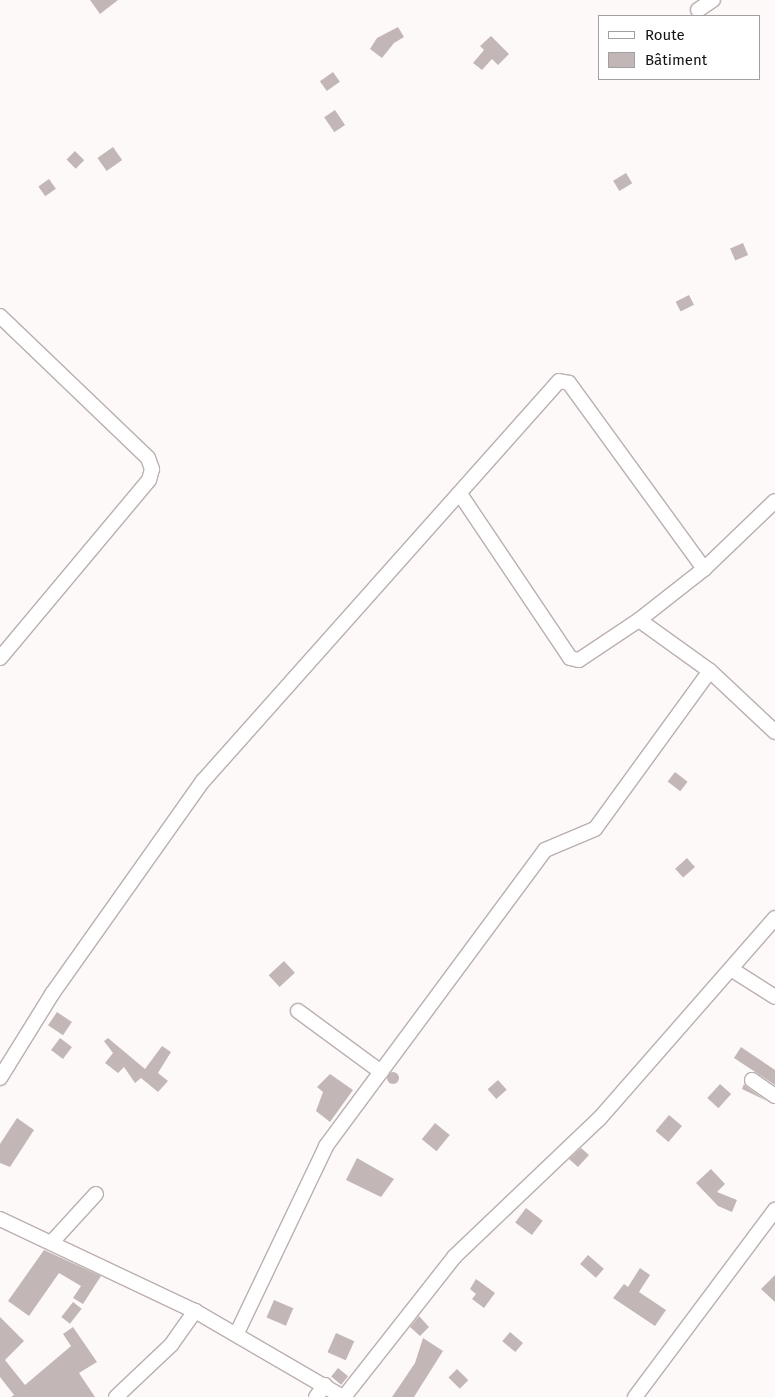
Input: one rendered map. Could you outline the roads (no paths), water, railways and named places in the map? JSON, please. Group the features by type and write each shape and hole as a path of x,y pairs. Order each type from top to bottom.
{"street":[{"path":"698,10 713,0"},
{"path":"0,316 148,458 152,469 149,480 0,658"},
{"path":"0,1078 52,994 203,781 559,381 564,380 704,569"},
{"path":"460,494 570,658 579,660 586,658 639,620 704,569 775,500"},
{"path":"639,620 710,671 775,732"},
{"path":"237,1332 326,1146 546,850 595,829 710,671"},
{"path":"0,1218 237,1332 343,1397 455,1256 599,1119 775,918"},
{"path":"731,970 775,997"},
{"path":"298,1011 381,1072"},
{"path":"752,1080 775,1096"},
{"path":"52,1242 96,1194"},
{"path":"634,1397 775,1210"},
{"path":"116,1397 171,1345 196,1311"},
{"path":"316,1397 325,1385"}]}
